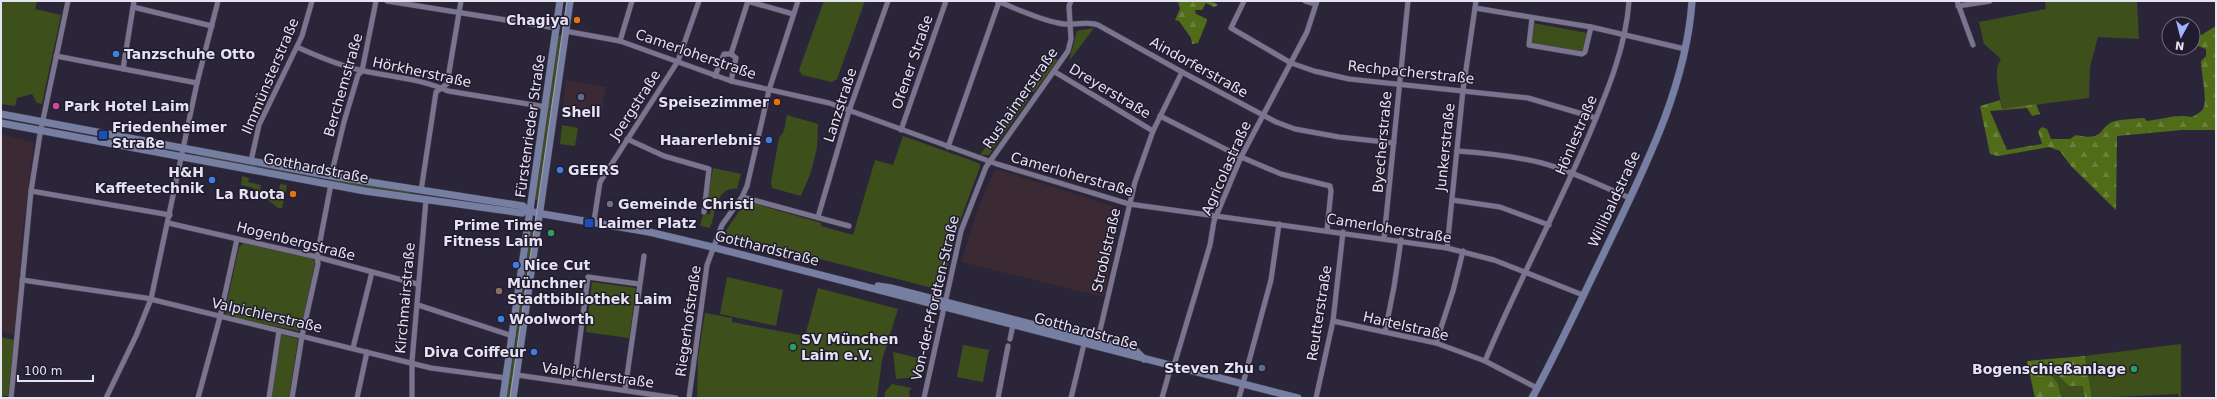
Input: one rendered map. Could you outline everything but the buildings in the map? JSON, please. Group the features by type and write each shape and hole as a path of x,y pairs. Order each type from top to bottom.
{"main road":[{"name":"Fürstenrieder Straße","path":"504,398 503,378 513,336 529,211 546,107 560,1"},
{"name":"Fürstenrieder Straße","path":"514,398 570,1"},
{"name":"Willibaldstraße","path":"1532,398 1630,198 1664,115 1685,50 1692,1"},
{"path":"1,114 43,120 183,152"},
{"path":"1,123 183,152"},
{"name":"Gotthardstraße","path":"183,152 251,161 421,191 523,206 529,211"},
{"name":"Gotthardstraße","path":"183,152 331,184 426,200 522,213 529,211 594,221 713,247 860,284 891,288 1013,325 1085,340"},
{"path":"446,202 445,198 448,194"},
{"name":"Gotthardstraße","path":"944,304 1097,343 1172,367 1298,398"}],"street":[{"path":"10,398 31,191 41,129 68,1"},
{"path":"106,398 138,331 151,299 197,83 218,1"},
{"name":"Ilmmünsterstraße","path":"251,161 259,125 297,47 306,24 312,1"},
{"name":"Berchemstraße","path":"331,176 344,122 358,75 362,71 376,1"},
{"path":"387,1 556,28"},
{"path":"421,191 436,92 447,84 461,1"},
{"path":"620,40 632,1"},
{"name":"Joergstraße","path":"594,221 600,182 678,61 699,1"},
{"path":"730,54 748,1 768,8 777,8 793,14"},
{"path":"798,1 769,90 742,197 849,226"},
{"name":"Lanzstraße","path":"818,217 849,111 888,1"},
{"name":"Ofener Straße","path":"901,130 946,1"},
{"path":"948,147 998,1"},
{"name":"Aindorferstraße","path":"998,1 1058,23 1071,25 1092,23 1098,25 1262,115 1295,129 1339,137 1394,143"},
{"name":"Rushaimerstraße","path":"991,161 1055,72 1068,51 1071,25 1069,6 1071,1"},
{"name":"Rechpacherstraße","path":"1244,1 1231,28 1291,63 1314,71 1349,79 1528,98 1596,118"},
{"path":"1305,1 1316,2"},
{"name":"Byecherstraße","path":"1384,238 1408,1"},
{"name":"Junkerstraße","path":"1447,248 1463,90 1476,1"},
{"name":"Hönlestraße","path":"1485,361 1573,173 1596,118 1625,35 1629,1"},
{"path":"1973,45 1958,4 1990,1"},
{"name":"Agricolastraße","path":"1162,398 1217,217 1241,157 1306,32 1316,2"},
{"path":"123,69 134,4 212,26"},
{"path":"1475,8 1591,27 1685,50"},
{"path":"1532,18 1529,45 1582,54 1585,52 1591,27"},
{"name":"Camerloherstraße","path":"565,31 620,40 731,81 812,98 948,147 1129,204 1217,217 1401,240 1463,251 1526,272 1583,295"},
{"name":"Hörkherstraße","path":"297,47 333,62 362,71 434,84 448,91 546,107"},
{"path":"715,76 721,58 724,54 730,54 736,58 731,81"},
{"path":"56,56 197,83"},
{"name":"Dreyerstraße","path":"1055,72 1153,131"},
{"name":"Stroblstraße","path":"1097,343 1129,204 1153,131 1182,72"},
{"path":"1160,116 1241,157 1281,174 1330,186 1331,190 1326,230"},
{"path":"627,139 664,156 709,169 704,212"},
{"path":"1457,151 1522,159 1573,173 1630,198"},
{"name":"Von-der-Pfordten-Straße","path":"924,398 961,231 986,166 991,161"},
{"path":"292,398 302,336 318,264 317,257 331,184"},
{"path":"31,191 170,215"},
{"name":"Riegerhofstraße","path":"689,398 707,265 722,225 742,197"},
{"name":"Kirchmairstraße","path":"412,398 418,305 417,284 426,200"},
{"path":"1452,200 1500,207 1549,225"},
{"name":"Hogenbergstraße","path":"168,223 317,257 417,284"},
{"path":"1239,398 1271,280 1279,224"},
{"name":"Reutterstraße","path":"1316,398 1333,321 1344,232"},
{"path":"198,398 220,317 237,239"},
{"path":"1385,332 1401,240"},
{"path":"1436,343 1453,291 1463,251"},
{"path":"625,390 644,256"},
{"path":"353,348 372,272"},
{"path":"574,383 588,277 640,284"},
{"name":"Valpichlerstraße","path":"22,280 117,292 444,371 503,378"},
{"path":"418,305 513,336"},
{"name":"Hartelstraße","path":"1333,321 1436,343 1485,361 1537,388"},
{"path":"1010,339 1013,325"},
{"path":"269,398 279,331"},
{"path":"1071,398 1085,340"},
{"path":"998,398 1008,346"},
{"path":"357,398 367,352"},
{"name":"Valpichlerstraße","path":"517,375 676,398"}],"shaded area":[{"path":"566,80 606,87 600,120 562,110"},
{"path":"1,134 34,142 22,236 15,335 1,332"},
{"path":"1000,170 1121,209 1104,297 961,262 979,206 994,171"}],"green space":[{"path":"1,1 37,1 35,9 61,15 42,104 37,103 32,94 17,98 15,106 1,104"},
{"path":"824,1 865,1 837,79 832,82 802,75 799,70"},
{"path":"1178,1 1211,1 1218,5 1214,7 1206,3 1202,10 1195,10 1196,14 1207,19 1198,43 1192,44 1191,38 1179,21 1175,20 1180,9"},
{"path":"2045,1 2137,1 2139,39 2098,37 2090,67 2089,98 2002,109 1997,76 1998,64 2001,59 1984,44 1979,22 2046,9"},
{"path":"1533,23 1587,33 1582,52 1530,42"},
{"path":"2216,26 2216,130 2182,130 2117,136 2116,210 2071,166 2060,151 2049,147 1998,156 1990,154 1980,106 2000,100 2002,109 2036,104 2040,114 2032,116 2027,108 1990,111 2007,150 2042,144 2038,131 2042,127 2047,129 2051,139 2070,139 2076,135 2086,137 2097,135 2110,123 2118,120 2144,118 2147,121 2175,116 2192,117 2203,109 2205,100 2201,61 2206,56 2206,49 2201,47 2201,35"},
{"path":"1094,28 1069,61 1077,31"},
{"path":"558,36 563,36 541,200 535,200"},
{"path":"1053,58 1058,60 1034,92 1028,90 1047,61"},
{"path":"1023,95 1028,100 989,155 980,155"},
{"path":"787,115 818,124 817,148 811,172 801,196 772,188 771,182 779,138 784,131"},
{"path":"562,125 578,128 575,146 560,144"},
{"path":"903,136 980,164 955,234 942,288 940,290 727,235 725,232 746,201 821,223 821,226 853,235 875,160 893,165"},
{"path":"197,154 320,176 320,178 196,156"},
{"path":"713,168 741,174 737,189 730,189 720,196 710,228 700,226 703,215 710,214 712,201 707,200"},
{"path":"242,176 249,178 248,182 261,185 260,190 264,191 263,194 278,197 280,184 287,185 282,208 278,208 253,188 241,185"},
{"path":"331,178 411,192 411,194 331,182"},
{"path":"531,225 536,225 511,398 505,398"},
{"path":"244,243 311,258 315,262 301,329 298,331 227,316 225,311 239,247"},
{"path":"727,277 783,290 776,326 720,314"},
{"path":"592,282 636,288 629,338 586,332"},
{"name":"SV München Laim e.V.","path":"818,288 898,309 882,360 877,398 697,398 698,358 705,313 732,318 732,322 805,336"},
{"path":"281,334 298,339 289,398 271,398"},
{"path":"1,337 14,340 8,396 1,396"},
{"name":"Bogenschießanlage","path":"2181,344 2181,398 2179,398 2178,394 2092,398 2085,356"},
{"path":"963,345 989,350 983,382 957,377"},
{"path":"893,352 923,359 918,377 896,379"},
{"path":"2085,356 2092,398 2085,398 2083,386 2069,386 2059,376 2064,370 2062,365 2043,364 2058,384 2061,398 2035,398 2027,361"},
{"path":"2042,364 2062,365 2064,370 2060,376 2084,386 2085,397 2061,398 2058,384"},
{"path":"892,384 912,388 909,391 910,398 884,398 885,392"}],"tram line":[{"path":"510,398 567,1"}],"place":[{"name":"Chagiya","path":"577,20"},
{"name":"Tanzschuhe Otto","path":"116,54"},
{"name":"Shell","path":"581,97"},
{"name":"Speisezimmer","path":"777,102"},
{"name":"Park Hotel Laim","path":"56,106"},
{"name":"Friedenheimer Straße","path":"103,135"},
{"name":"Haarerlebnis","path":"769,140"},
{"name":"GEERS","path":"560,170"},
{"name":"H&H Kaffeetechnik","path":"212,180"},
{"name":"La Ruota","path":"293,194"},
{"name":"Gemeinde Christi","path":"610,204"},
{"name":"Laimer Platz","path":"589,223"},
{"name":"Prime Time Fitness Laim","path":"551,233"},
{"name":"Nice Cut","path":"516,265"},
{"name":"Münchner Stadtbibliothek Laim","path":"499,291"},
{"name":"Woolworth","path":"501,319"},
{"name":"SV München Laim e.V.","path":"793,347"},
{"name":"Diva Coiffeur","path":"534,352"},
{"name":"Steven Zhu","path":"1262,368"},
{"name":"Bogenschießanlage","path":"2134,369"}]}
